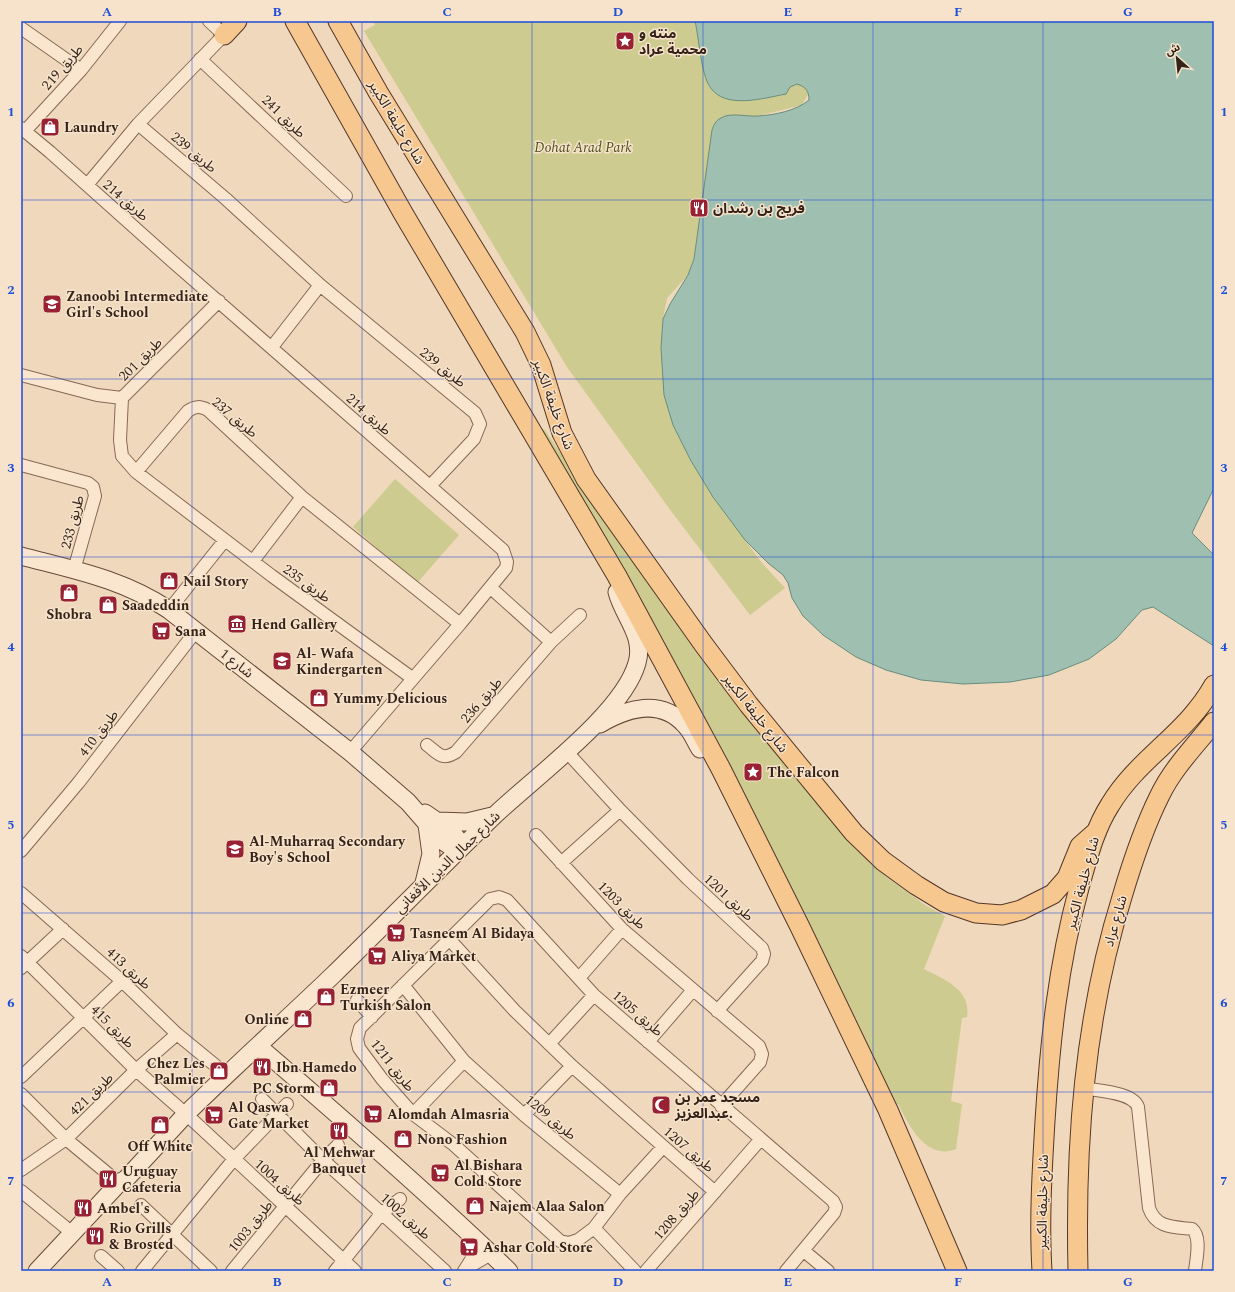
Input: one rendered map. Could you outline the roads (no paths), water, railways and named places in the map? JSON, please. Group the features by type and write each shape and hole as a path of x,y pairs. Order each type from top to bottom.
{"main road":[{"path":"224,35 237,21"},
{"name":"شارع خليفة الكبير","path":"294,21 403,213 617,576 721,769 800,927 888,1110 957,1271"},
{"name":"شارع خليفة الكبير","path":"338,21 378,92 525,332 541,365 562,433 586,479 704,645 796,764 854,833 883,861 930,894 959,908 993,916 1021,910 1053,894 1067,878 1080,846 1096,831"},
{"path":"1096,831 1110,805 1131,776 1183,728 1201,707 1211,690"},
{"name":"شارع عراد","path":"1078,1271 1077,1216 1079,1142 1083,1088 1092,1020 1102,972 1128,876 1160,794 1174,771 1214,722"},
{"name":"شارع خليفة الكبير","path":"1042,1271 1041,1186 1051,1035 1057,987 1074,911 1096,831"}],"street":[{"name":"طريق 219","path":"23,129 81,70 120,21"},
{"path":"87,185 138,124 224,35 209,21"},
{"path":"21,28 81,70"},
{"name":"طريق 241","path":"200,59 346,196"},
{"name":"طريق 239","path":"138,124 226,199 320,285 476,412 480,424 474,439 430,486"},
{"name":"طريق 214","path":"23,129 503,550 507,562 506,568 491,588 412,678 350,752"},
{"path":"272,347 320,285"},
{"name":"طريق 201","path":"21,375 97,395 122,398 219,301"},
{"name":"طريق 235","path":"122,398 120,440 122,456 136,472 225,540 412,678"},
{"name":"طريق 237","path":"136,472 188,412 193,408 201,407 208,410 302,497 460,624"},
{"name":"طريق 233","path":"21,465 88,483 94,490 94,496 74,570"},
{"path":"254,561 302,497"},
{"path":"169,610 225,540"},
{"name":"شارع 1","path":"21,556 123,584 152,598 350,752 432,823 441,840 461,848"},
{"name":"شارع جمال الدين الأفغاني","path":"38,1271 119,1184 125,1172 171,1123 186,1114 333,975 424,883 496,814 590,730 624,691 638,662 637,639 632,624 618,596 616,585 617,576"},
{"path":"491,588 551,642"},
{"name":"طريق 236","path":"427,745 441,756 449,757 456,752 551,642 580,615"},
{"name":"طريق 410","path":"22,848 79,782 196,631"},
{"name":"شارع جمال الدين الأفغاني","path":"590,730 624,712 643,708 662,710 670,713 685,725 704,755 721,769"},
{"name":"طريق 1201","path":"566,751 620,810 688,879 762,948 764,954 762,961 718,1011"},
{"path":"561,863 620,810"},
{"path":"424,883 431,854 432,823 467,822 496,814"},
{"name":"طريق 1203","path":"536,835 622,929 759,1046 762,1054 760,1062 721,1106"},
{"name":"طريق 413","path":"21,893 122,981 177,1034 216,1066"},
{"name":"طريق 1205","path":"357,1039 360,1028 490,899 498,897 507,900 594,995 760,1140 835,1203 834,1213 786,1271"},
{"path":"23,963 63,929"},
{"path":"579,978 622,929"},
{"name":"طريق 1207","path":"449,939 515,1011 572,1066 715,1192"},
{"name":"طريق 415","path":"23,963 82,1017 136,1070 186,1114"},
{"path":"21,1078 82,1017 122,981"},
{"name":"طريق 1209","path":"403,985 464,1061 524,1115 620,1194"},
{"path":"648,1042 693,990"},
{"path":"549,1044 594,995"},
{"path":"357,1000 372,1016"},
{"name":"طريق 421","path":"21,1170 66,1139 136,1070 177,1034"},
{"name":"طريق 1211","path":"357,1039 359,1048 377,1072 413,1114 454,1145 560,1241 569,1243 578,1240 594,1228 620,1194 663,1147"},
{"path":"258,1046 353,1126 509,1271"},
{"path":"413,1114 464,1061"},
{"path":"524,1115 572,1066"},
{"path":"1083,1088 1127,1096 1136,1102 1138,1107 1149,1208 1153,1218 1161,1224 1192,1229 1196,1232 1195,1271"},
{"path":"21,1094 66,1139 119,1184"},
{"name":"طريق 1002","path":"262,1098 323,1160 444,1271"},
{"path":"142,1271 171,1233 234,1159 287,1104"},
{"name":"طريق 1004","path":"186,1114 355,1271"},
{"name":"طريق 1208","path":"646,1271 760,1140"},
{"name":"طريق 1003","path":"232,1271 323,1160 338,1145"},
{"path":"21,1191 65,1227"},
{"path":"335,1271 381,1214 400,1199"},
{"path":"141,1205 211,1271"},
{"path":"594,1228 635,1271"},
{"path":"465,1269 486,1249"},
{"path":"804,1251 828,1271"},
{"path":"101,1256 118,1271"}],"place":[{"name":"منته و محمية عراد","path":"625,41"},
{"name":"Laundry","path":"50,127"},
{"name":"فريج بن رشدان","path":"699,208"},
{"name":"Zanoobi Intermediate Girl's School","path":"52,304"},
{"name":"Nail Story","path":"169,581"},
{"name":"Shobra","path":"69,593"},
{"name":"Saadeddin","path":"108,605"},
{"name":"Hend Gallery","path":"237,624"},
{"name":"Sana","path":"161,631"},
{"name":"Al- Wafa Kindergarten","path":"282,661"},
{"name":"Yummy Delicious","path":"319,698"},
{"name":"The Falcon","path":"753,772"},
{"name":"Al-Muharraq Secondary Boy's School","path":"235,849"},
{"name":"Tasneem Al Bidaya","path":"396,933"},
{"name":"Aliya Market","path":"377,956"},
{"name":"Ezmeer Turkish Salon","path":"326,997"},
{"name":"Online","path":"303,1019"},
{"name":"Ibn Hamedo","path":"262,1067"},
{"name":"Chez Les Palmier","path":"219,1071"},
{"name":"PC Storm","path":"329,1088"},
{"name":"مسجد عمر بن عبدالعزيز.","path":"661,1105"},
{"name":"Alomdah Almasria","path":"373,1114"},
{"name":"Al Qaswa Gate Market","path":"214,1115"},
{"name":"Off White","path":"160,1125"},
{"name":"Al Mehwar Banquet","path":"339,1131"},
{"name":"Nono Fashion","path":"403,1139"},
{"name":"Al Bishara Cold Store","path":"440,1173"},
{"name":"Uruguay Cafeteria","path":"108,1179"},
{"name":"Najem Alaa Salon","path":"475,1206"},
{"name":"Ambel's","path":"83,1208"},
{"name":"Rio Grills & Brosted","path":"95,1236"},
{"name":"Ashar Cold Store","path":"469,1247"}],"park label":[{"name":"Dohat Arad Park","path":"583,147"}]}
